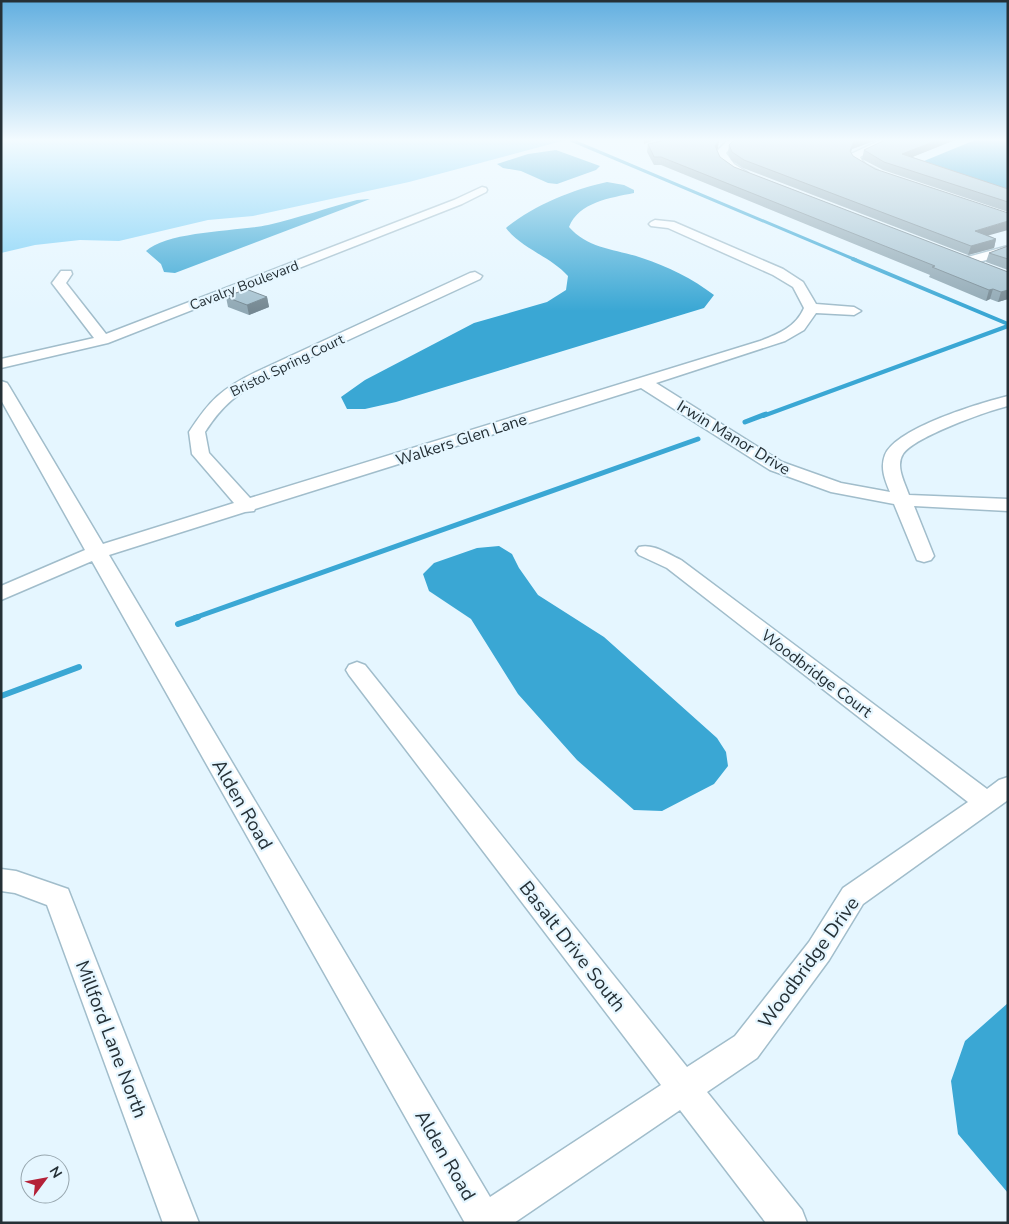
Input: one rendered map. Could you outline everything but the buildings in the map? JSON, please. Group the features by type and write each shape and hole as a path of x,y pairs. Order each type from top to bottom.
{"street":[{"name":"Cavalry Boulevard","path":"1,364 103,340 466,197"},
{"path":"654,224 670,225 778,272 798,285 811,308 854,311"},
{"path":"987,269 963,260 1008,250"},
{"path":"66,274 60,283 103,340"},
{"name":"Bristol Spring Court","path":"246,507 201,454 197,432 213,407 228,392 261,375 475,276"},
{"name":"Walkers Glen Lane","path":"1,594 97,552 766,344 789,335 808,318 811,308"},
{"name":"Irwin Manor Drive","path":"642,381 786,470 837,488 902,500 1008,505"},
{"name":"Alden Road","path":"1,386 485,1222"},
{"path":"924,556 891,466 895,452 900,446 916,436 1008,401"},
{"name":"Woodbridge Court","path":"646,551 674,564 996,794"},
{"name":"Basalt Drive South","path":"357,670 789,1223"},
{"name":"Woodbridge Drive","path":"485,1222 746,1047 820,951 852,896 996,794"},
{"name":"Millford Lane North","path":"9,881 58,897 181,1223"}],"shaded area":[{"path":"1,197 340,197 253,216 208,220 119,241 80,240 35,245 1,253"},
{"path":"559,197 615,197 596,202 580,212 569,227 585,240 670,269 714,295 704,308 396,402 365,409 347,409 341,397 365,380 474,323 547,302 566,290 568,276 553,263 520,242 506,228 516,220"},
{"path":"370,199 175,273 164,272 161,264 146,251 156,244 170,239 268,225 357,200"},
{"path":"499,546 512,554 519,568 538,595 604,637 717,738 726,752 728,766 714,784 662,811 634,810 577,760 518,694 471,619 429,591 423,574 434,563 477,548"},
{"path":"1008,1003 1008,1193 958,1134 951,1081 965,1041"}],"waterway":[{"path":"707,197 856,260"},
{"path":"853,259 1008,324"},
{"path":"763,416 1008,326"},
{"path":"745,422 766,414"},
{"path":"194,618 698,439"},
{"path":"178,624 198,617"},
{"path":"1,696 79,667"}]}
